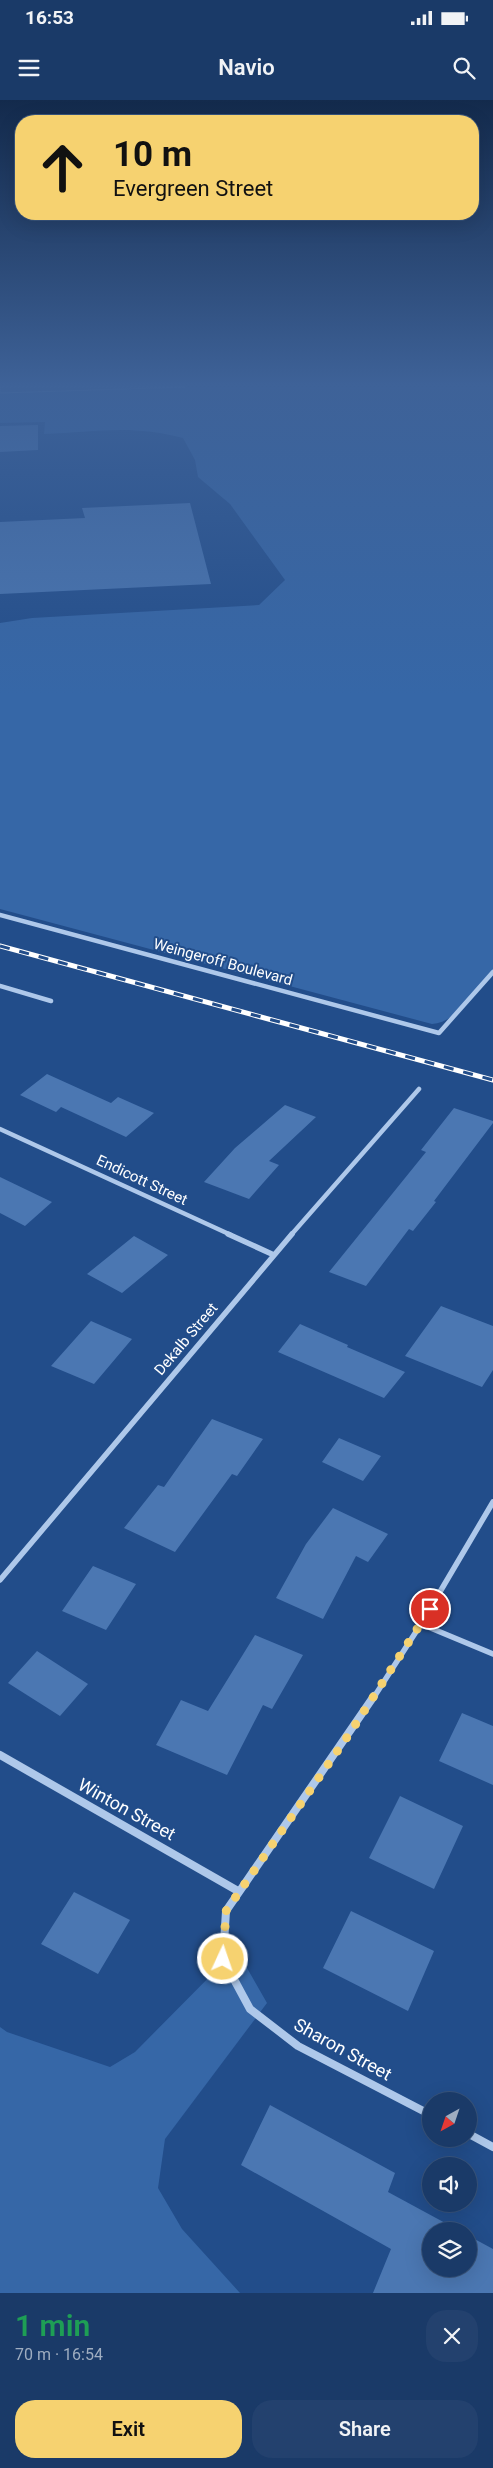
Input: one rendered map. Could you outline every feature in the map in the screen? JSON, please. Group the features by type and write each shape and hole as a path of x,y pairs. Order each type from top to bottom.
{"street":[{"name":"Weingeroff Boulevard","path":"0,915 439,1032 458,1014 493,972"},
{"path":"0,986 51,1000"},
{"name":"Dekalb Street","path":"0,1580 274,1254 419,1089"},
{"name":"Endicott Street","path":"0,1129 274,1254"},
{"name":"Sharon Street","path":"422,2110 298,2046 250,2009 223,1959 226,1911 238,1891 350,1733 421,1624 493,1502"},
{"path":"421,1624 493,1654"},
{"name":"Winton Street","path":"0,1755 238,1891"},
{"path":"478,2139 493,2147"}],"shaded area":[{"path":"213,489 493,489 493,971 466,1004 450,1018 441,1022 432,1024 0,909 0,623 32,618 259,605 285,580 230,504"},
{"path":"233,1953 243,1961 267,2003 165,2139 158,2188 182,2229 240,2293 0,2293 0,2027 7,2032 110,2067 135,2052"}],"building":[{"path":"190,503 211,584 0,594 0,522 85,518 82,508"},
{"path":"47,1074 111,1103 118,1097 154,1113 126,1137 61,1107 56,1112 20,1095"},
{"path":"285,1105 316,1117 269,1161 279,1165 249,1199 204,1182 235,1148"},
{"path":"454,1108 493,1121 493,1123 434,1201 436,1202 413,1231 409,1229 366,1286 329,1272 426,1152 421,1150"},
{"path":"0,1177 52,1202 25,1226 0,1213"},
{"path":"134,1236 168,1255 122,1293 87,1274"},
{"path":"441,1306 493,1326 493,1370 482,1387 405,1356"},
{"path":"91,1321 132,1339 94,1384 51,1366"},
{"path":"300,1324 405,1372 384,1398 278,1352"},
{"path":"212,1419 263,1439 237,1476 232,1474 175,1552 124,1528 158,1485 164,1487"},
{"path":"339,1438 381,1456 363,1481 322,1462"},
{"path":"333,1508 388,1534 368,1562 356,1556 323,1619 276,1598 306,1544"},
{"path":"93,1566 136,1584 106,1630 62,1611"},
{"path":"255,1635 303,1655 272,1709 263,1705 227,1775 156,1745 181,1700 208,1711"},
{"path":"37,1651 88,1684 60,1716 8,1683"},
{"path":"462,1713 493,1726 493,1785 439,1761"},
{"path":"400,1796 463,1826 434,1889 369,1858"},
{"path":"74,1892 130,1920 98,1974 41,1944"},
{"path":"351,1911 434,1951 408,2011 323,1968"},
{"path":"270,2105 395,2173 388,2192 443,2222 422,2222 422,2277 477,2277 477,2240 493,2249 493,2293 373,2293 391,2249 241,2165"}],"railway":[{"path":"0,946 493,1080"}],"route":[{"path":"223,1959 226,1911 238,1891 350,1733 430,1609"}]}
